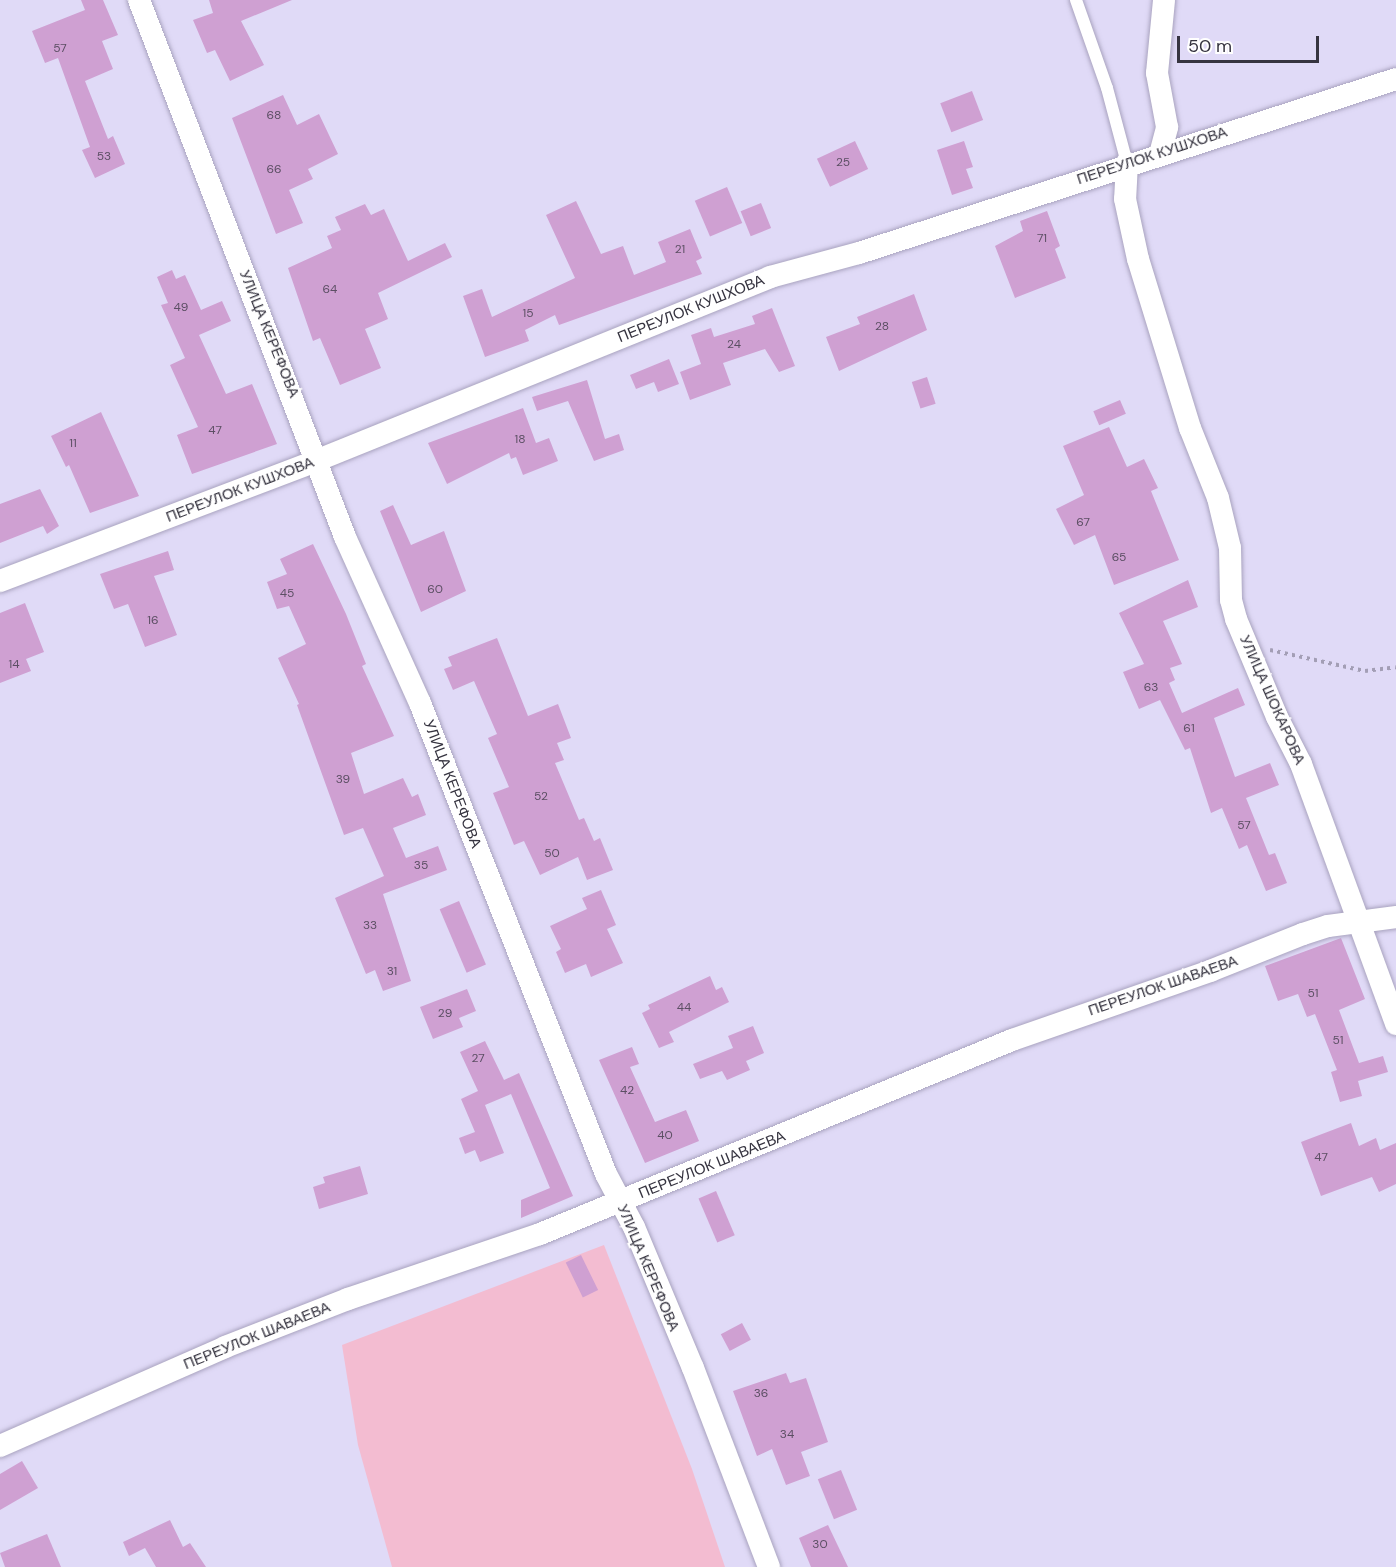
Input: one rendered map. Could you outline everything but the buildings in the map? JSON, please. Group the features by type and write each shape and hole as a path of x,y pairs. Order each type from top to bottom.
{"street":[{"name":"УЛИЦА КЕРЕФОВА","path":"139,0 318,460 345,537 420,703 543,1017 693,1368 770,1567"},
{"path":"1160,154 1167,127 1156,73 1164,0"},
{"name":"ПЕРЕУЛОК КУШХОВА","path":"0,581 318,460 770,277 980,214 1127,163 1396,79"},
{"name":"УЛИЦА ШОКАРОВА","path":"1127,163 1125,199 1145,290 1190,428 1218,498 1230,548 1231,600 1276,717 1301,764 1356,922 1396,1024"},
{"name":"ПЕРЕУЛОК ШАВАЕВА","path":"0,1446 348,1299 493,1252 1012,1040 1210,971 1303,934 1356,922 1396,917"}],"lane":[{"path":"1076,0 1098,58 1127,163"}],"path":[{"path":"1249,648 1291,653 1365,671 1396,667"}],"shaded area":[{"path":"604,1245 692,1469 725,1567 392,1567 358,1445 342,1345"}]}
